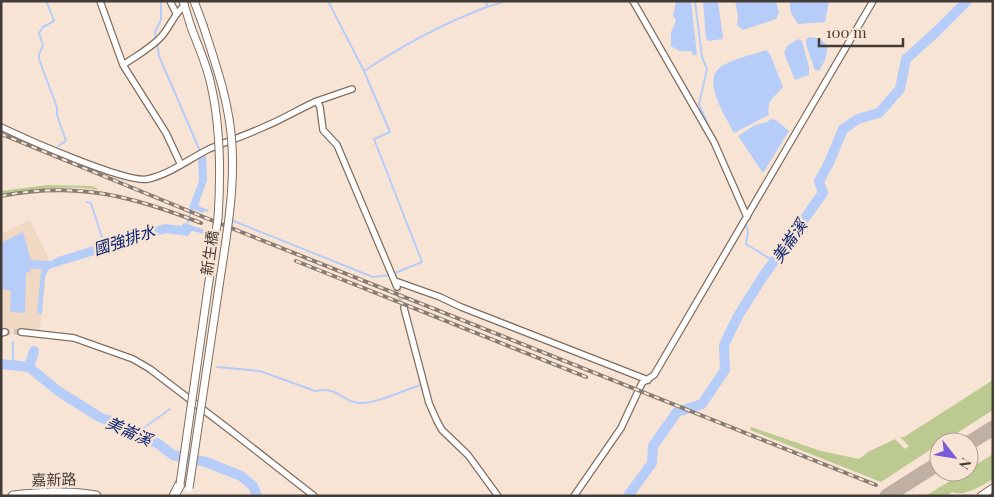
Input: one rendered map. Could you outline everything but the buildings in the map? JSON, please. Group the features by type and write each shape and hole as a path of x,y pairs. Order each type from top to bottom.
{"main road":[{"path":"174,496 180,484"},
{"name":"嘉新路","path":"13,496 54,492 81,493 96,496"}],"street":[{"path":"100,1 123,65 166,133 181,165"},
{"path":"170,1 176,13"},
{"name":"新生橋","path":"188,493 227,235 232,180 230,119 222,80 194,1"},
{"path":"633,1 714,142 746,218"},
{"path":"574,496 621,428 642,383 654,374 872,1"},
{"path":"123,65 162,36 184,3"},
{"name":"新生橋","path":"179,496 218,218 221,182 219,129 211,83 184,3"},
{"path":"1,127 91,164 133,178 146,180 181,165 209,149 267,126 298,109 352,89"},
{"path":"317,102 320,107 323,130 337,145 394,279 648,380"},
{"path":"404,308 429,403 437,421 442,430 468,456 498,496"},
{"path":"21,332 74,338 133,359 150,369 314,496"},
{"path":"981,496 993,488"}],"shaded area":[{"path":"30,220 49,260 49,269 45,277 40,330 3,329 1,324 1,234"}],"green space":[{"path":"47,185 92,186 97,188 97,190 61,188 1,195 1,191"},
{"path":"993,380 993,410 959,432 929,432 929,451 881,482 750,430 751,427 821,451 859,459 868,452 895,439 905,449 909,446 900,437 904,437"},
{"path":"993,454 993,479 968,492 952,492 949,496 925,496 948,482 979,482 979,463"}],"water":[{"path":"676,1 691,1 697,55 693,55 691,51 679,51 671,46 671,32 676,21 673,15"},
{"path":"703,1 718,1 723,39 708,41 706,39"},
{"path":"735,1 776,1 779,12 776,19 743,30 737,25 738,16"},
{"path":"789,1 829,1 825,22 798,24 791,13"},
{"path":"809,37 817,38 826,44 827,53 819,71 815,70 806,45 806,40"},
{"path":"798,39 802,41 809,67 809,75 795,80 784,53 787,46"},
{"path":"766,50 770,54 783,87 770,102 769,115 734,133 714,89 713,80 716,72 722,66 732,61"},
{"path":"771,119 776,120 789,131 763,173 738,136 755,125"},
{"path":"206,156 207,180 198,206 209,210 203,213 189,208 199,181 198,159"},
{"path":"184,223 205,230 204,234 192,231 188,236 166,233 49,269 45,277 42,314 37,313 41,272 43,269 30,269 30,272 26,273 25,313 10,312 11,291 1,289 1,243 23,232 31,260 51,261 58,257 165,224 182,226"}],"waterway":[{"path":"44,1 47,3 54,21 43,27 39,33 43,45 39,59 57,107 57,115 66,141 58,146"},
{"name":"國強排水","path":"156,40 155,32 161,20 161,1"},
{"path":"231,220 373,277 390,275 422,262 374,139 390,132 364,71 328,1"},
{"path":"364,71 424,35 487,7 486,1"},
{"path":"487,7 506,1"},
{"path":"695,1 702,57 707,69 699,104 712,134"},
{"name":"美崙溪","path":"628,496 652,463 653,446 677,412 702,404 725,370 724,345 738,316 764,275 823,193 819,181 829,163 843,129 858,119 879,113 900,89 906,59 967,1"},
{"name":"國強排水","path":"157,44 159,56 200,151"},
{"path":"728,167 746,209"},
{"path":"87,202 91,203 104,244"},
{"name":"國強排水","path":"187,225 192,208"},
{"path":"746,225 748,231 746,244 774,261"},
{"path":"13,342 13,365"},
{"name":"國強排水","path":"29,367 34,351"},
{"name":"美崙溪","path":"1,364 29,367 58,391 101,418 117,422 134,435 157,443 173,455 206,462 241,476 253,486 257,496"},
{"path":"217,367 260,371 315,391 329,390 348,400 359,403 382,399 420,385"},
{"path":"134,435 170,409"}],"taxiway":[{"path":"979,437 993,428"},
{"path":"887,496 929,469"}],"tunnel":[{"path":"397,287 404,308"},
{"path":"5,332 21,332"}],"railway":[{"path":"1,134 206,218 876,485"},
{"path":"1,196 54,190 103,194 151,205 201,223"},
{"path":"296,261 586,377"}]}
